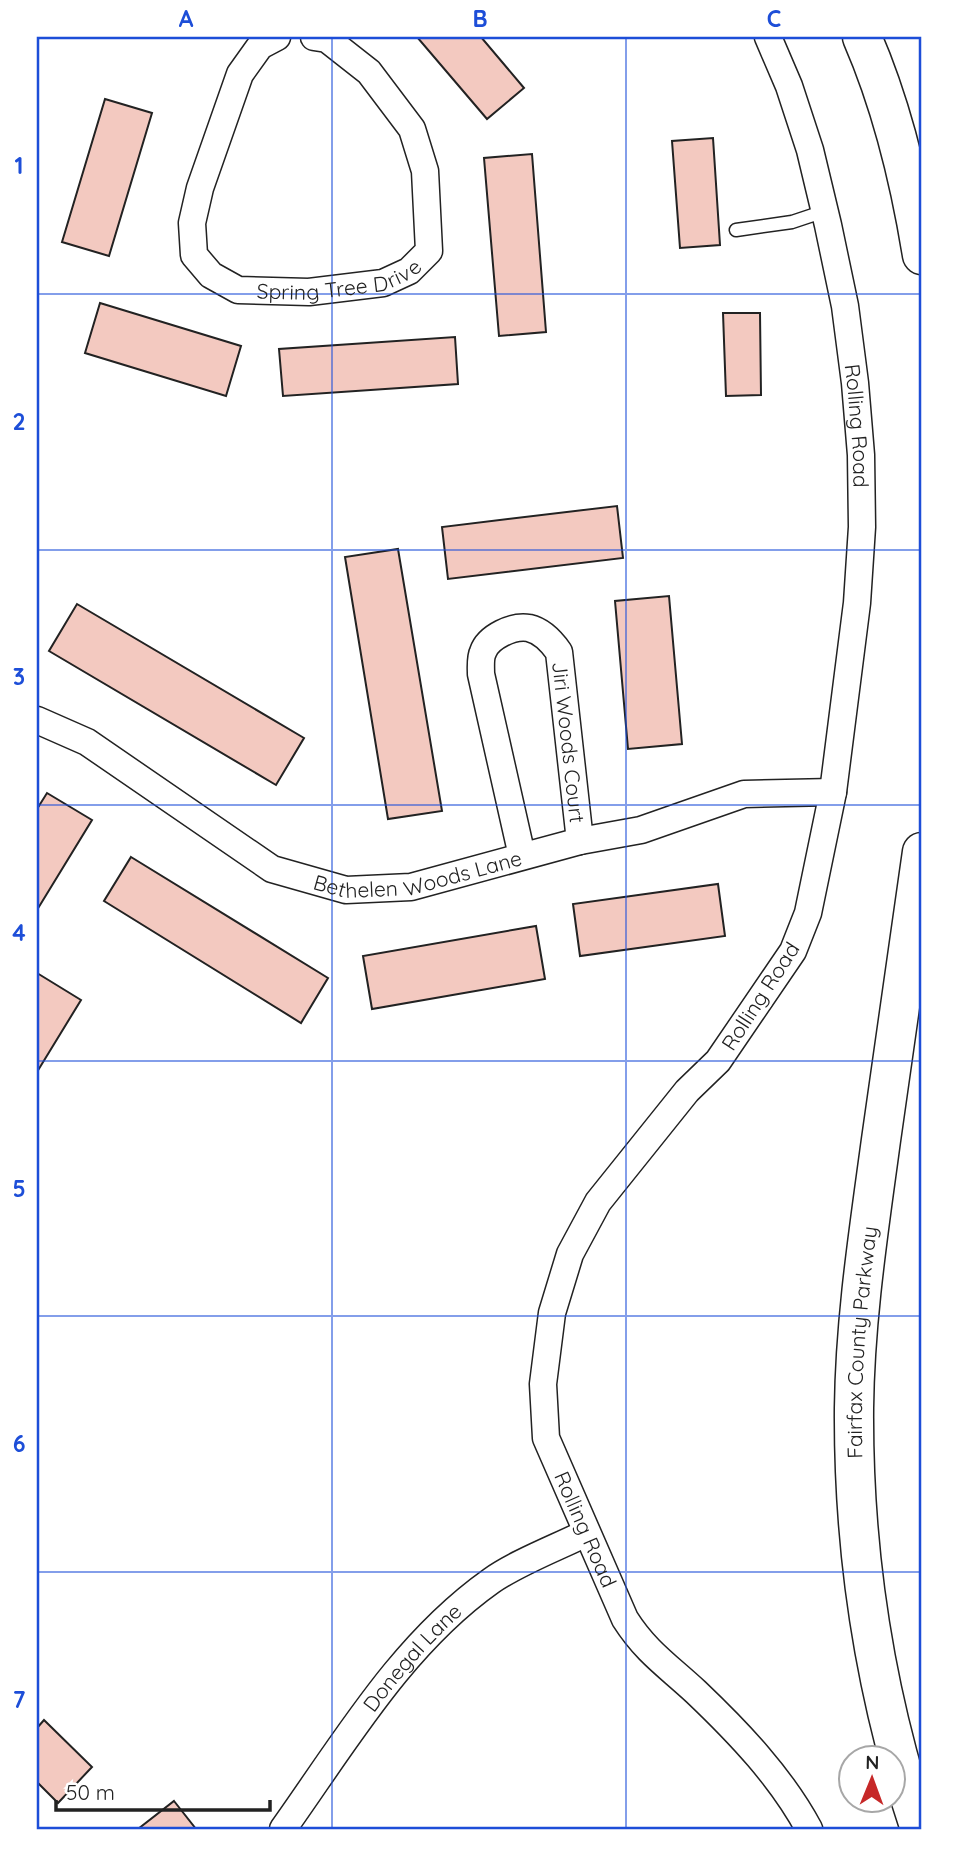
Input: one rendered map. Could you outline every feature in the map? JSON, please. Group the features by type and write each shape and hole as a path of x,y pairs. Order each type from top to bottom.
{"highway":[{"path":"862,37 888,109 922,255"},
{"name":"Fairfax County Parkway","path":"920,1829 892,1730 873,1640 862,1562 854,1408 866,1250 922,852"}],"street":[{"name":"Spring Tree Drive","path":"277,37 260,46 240,74 200,188 192,223 194,255 211,275 238,290 309,292 383,283 409,271 429,251 425,171 412,129 369,72 327,39 314,37"},
{"name":"Rolling Road","path":"768,37 789,86 810,150 845,306 855,383 861,455 862,527 857,603 834,792 808,913 793,951 718,1061 687,1091 614,1179 584,1226 561,1279 546,1349 543,1384 546,1437 625,1619 650,1653 694,1691 765,1763 809,1829"},
{"name":"Jiri Woods Court","path":"522,856 481,674 482,653 492,638 514,630 529,628 551,640 559,652 580,841"},
{"name":"Bethelen Woods Lane","path":"37,720 87,742 272,869 346,890 411,887 580,841 641,830 744,794 834,792"},
{"name":"Donegal Lane","path":"283,1829 380,1692 437,1625 494,1579 586,1533"}],"lane":[{"path":"736,230 792,222 825,211"}],"building":[{"path":"417,37 481,37 524,88 487,119"},
{"path":"105,99 152,113 109,256 62,242"},
{"path":"713,138 720,245 680,248 672,141"},
{"path":"532,154 546,332 499,336 484,158"},
{"path":"100,303 241,346 226,396 85,353"},
{"path":"723,313 760,313 761,395 726,396"},
{"path":"455,337 458,384 283,396 279,349"},
{"path":"617,506 623,558 448,579 442,527"},
{"path":"398,549 442,811 388,819 345,557"},
{"path":"669,596 682,744 628,749 615,601"},
{"path":"77,604 304,738 276,785 49,651"},
{"path":"47,793 92,820 37,910 37,809"},
{"path":"131,857 328,978 301,1023 104,901"},
{"path":"718,884 725,936 580,956 573,904"},
{"path":"536,926 545,979 372,1009 363,956"},
{"path":"37,973 81,1000 37,1072"},
{"path":"44,1720 92,1767 58,1803 37,1782 37,1728"},
{"path":"174,1801 196,1829 138,1829"}]}
